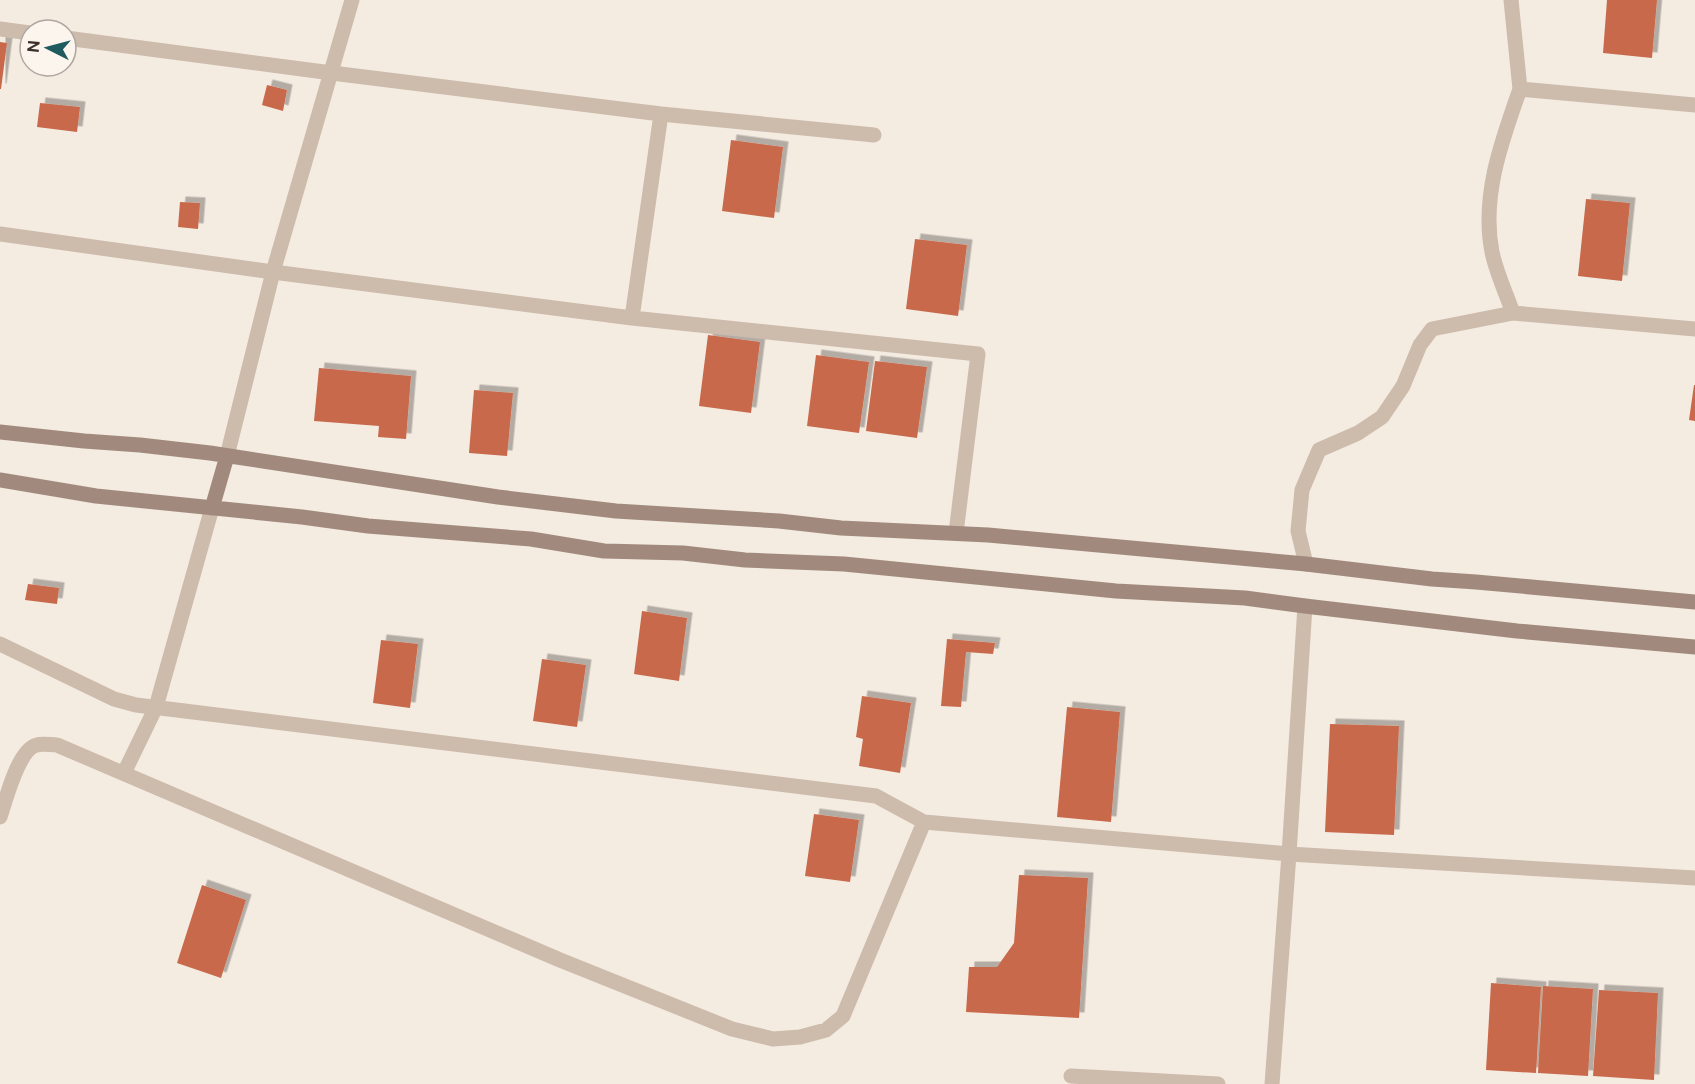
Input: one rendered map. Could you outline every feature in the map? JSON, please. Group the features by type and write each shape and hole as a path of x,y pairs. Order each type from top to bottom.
{"street":[{"path":"124,773 156,707 227,456 273,272 352,0"},
{"path":"1511,0 1520,89 1498,154 1489,216 1492,252 1513,313"},
{"path":"0,29 18,31"},
{"path":"78,40 661,114 874,135"},
{"path":"1520,89 1695,105"},
{"path":"632,318 661,114"},
{"path":"0,234 632,318 978,354 956,533"},
{"path":"1306,564 1298,531 1302,490 1320,450 1358,433 1382,417 1404,386 1419,345 1432,329 1513,313 1695,329"},
{"path":"0,432 227,456 616,511 779,521 841,528 956,533 1695,602"},
{"path":"0,480 96,496 368,526 531,540 604,551 683,553 745,560 844,564 1116,591 1245,598 1516,631 1695,647"},
{"path":"1272,1084 1305,606"},
{"path":"0,644 114,699 136,705 876,796 924,822 1289,854 1695,878"},
{"path":"0,817 24,754 36,745 57,746 560,960 732,1029 773,1039 800,1037 826,1030 843,1016 924,822"},
{"path":"1071,1076 1218,1084"}],"building":[{"path":"1607,0 1657,0 1652,58 1603,53"},
{"path":"0,42 7,43 1,89 0,89"},
{"path":"267,85 287,90 283,111 262,105"},
{"path":"40,103 80,107 77,132 37,127"},
{"path":"731,140 783,147 774,218 722,211"},
{"path":"1586,199 1630,203 1622,281 1578,276"},
{"path":"180,202 200,203 198,229 178,227"},
{"path":"915,239 967,245 958,316 906,309"},
{"path":"708,335 760,342 751,413 699,406"},
{"path":"816,355 869,362 859,433 807,426"},
{"path":"875,361 927,367 917,438 866,431"},
{"path":"319,368 411,376 406,439 378,437 379,426 314,421"},
{"path":"1695,385 1695,421 1689,420"},
{"path":"474,390 513,393 507,456 469,453"},
{"path":"28,584 59,588 57,604 25,600"},
{"path":"642,611 687,618 679,681 634,674"},
{"path":"947,639 995,643 993,654 966,652 961,707 941,706"},
{"path":"381,640 418,644 410,708 373,703"},
{"path":"542,659 586,665 577,727 533,721"},
{"path":"862,696 911,703 900,773 859,766 863,739 856,737"},
{"path":"1067,707 1120,712 1111,822 1057,817"},
{"path":"1330,724 1399,726 1394,835 1325,832"},
{"path":"814,814 859,820 850,882 805,876"},
{"path":"1019,875 1088,878 1079,1018 966,1012 969,967 997,967 1014,943"},
{"path":"202,885 246,900 221,978 177,963"},
{"path":"1491,983 1541,987 1536,1073 1486,1070"},
{"path":"1543,986 1593,989 1588,1076 1538,1073"},
{"path":"1599,990 1658,993 1654,1080 1593,1076"}]}
